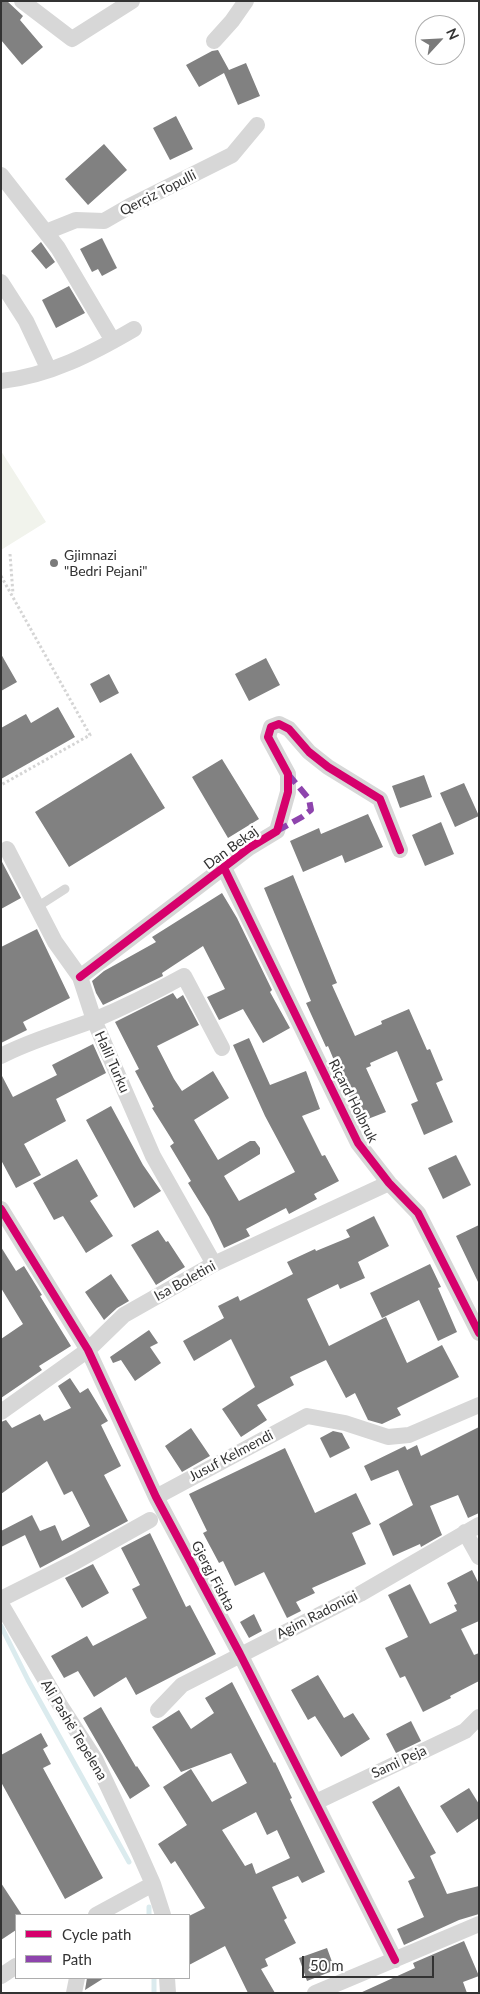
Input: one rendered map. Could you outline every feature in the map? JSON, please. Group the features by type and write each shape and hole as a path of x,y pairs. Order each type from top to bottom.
{"street":[{"path":"22,1 72,39 132,1"},
{"path":"214,41 232,21 246,1"},
{"name":"Qerçiz Topulli","path":"46,232 76,220 104,221 232,155 257,125"},
{"path":"1,175 58,248 113,341"},
{"path":"1,282 26,321 49,370"},
{"path":"1,381 49,370 97,351 134,329"},
{"name":"Dan Bekaj","path":"80,977 249,848 277,831 288,792 288,774 268,737 271,727 279,724 289,729 309,752 328,767 380,799 400,850"},
{"path":"1,1056 19,1046 94,1020 80,977 55,942 7,849"},
{"name":"Riçard Holbruk","path":"224,868 358,1143 389,1183 418,1213 479,1333"},
{"name":"Halil Turku","path":"214,1264 153,1156 94,1020 184,976 222,1048"},
{"name":"Isa Boletini","path":"1,1412 88,1350 124,1315 214,1264 389,1183"},
{"name":"Gjergj Fishta","path":"1,1210 88,1350 156,1496 240,1654 395,1960"},
{"name":"Jusuf Kelmendi","path":"156,1496 307,1416 345,1423 388,1437 410,1435 479,1406"},
{"path":"1,1599 75,1562 150,1520"},
{"path":"472,1528 479,1557"},
{"name":"Agim Radoniqi","path":"158,1710 182,1685 360,1594 472,1528"},
{"name":"Ali Pashë Tepelena","path":"1,1604 55,1698 95,1758 153,1884 162,1914"},
{"name":"Sami Peja","path":"316,1802 465,1731 479,1717"},
{"path":"98,1914 153,1884"},
{"path":"315,1993 479,1924"},
{"path":"1,1976 15,1967"},
{"path":"74,1993 77,1979"},
{"path":"167,1979 168,1993"}],"lane":[{"path":"37,907 65,889"}],"path":[{"path":"10,554 13,597"},
{"path":"1,576 90,735 1,785"}],"shaded area":[{"path":"1,451 46,522 1,550"}],"building":[{"path":"1,1 7,1 23,16 20,20 43,47 22,65 1,40"},
{"path":"218,50 229,70 246,63 260,96 238,105 224,73 199,87 186,65 212,51"},
{"path":"176,116 193,149 170,160 153,128"},
{"path":"104,144 127,170 88,205 65,179"},
{"path":"102,238 117,268 102,276 98,269 92,272 80,249"},
{"path":"41,242 55,262 46,269 31,251"},
{"path":"69,286 85,313 56,328 42,300"},
{"path":"1,654 17,682 1,691"},
{"path":"266,658 280,685 249,701 235,674"},
{"path":"109,674 119,693 100,703 90,684"},
{"path":"58,707 75,737 1,779 1,728 26,714 31,723"},
{"path":"131,753 165,808 69,867 35,812"},
{"path":"222,759 259,819 228,838 192,777"},
{"path":"424,775 432,797 400,808 392,786"},
{"path":"464,783 479,816 455,827 440,793"},
{"path":"368,814 383,847 345,863 342,855 303,872 290,841 319,828 321,834"},
{"path":"441,822 454,854 425,866 412,835"},
{"path":"1,860 21,898 1,909"},
{"path":"293,875 337,983 332,985 355,1036 382,1024 381,1021 409,1009 427,1050 430,1049 443,1080 436,1083 453,1122 424,1135 411,1104 418,1101 397,1051 370,1063 371,1066 366,1068 386,1112 360,1122 328,1046 326,1047 306,1003 311,1001 264,888"},
{"path":"222,893 237,918 272,990 270,992 290,1028 263,1043 243,1009 219,1020 207,997 225,989 203,946 162,973 163,976 103,1005 92,981 104,971 156,942 152,937"},
{"path":"37,929 70,998 23,1022 27,1030 1,1043 1,947"},
{"path":"173,993 177,999 183,995 199,1025 157,1046 174,1079 182,1091 213,1071 229,1098 194,1120 218,1160 250,1141 255,1141 260,1148 260,1154 224,1176 239,1201 295,1172 265,1116 233,1045 249,1038 270,1085 306,1071 320,1109 302,1116 322,1156 325,1155 339,1181 314,1194 317,1199 289,1214 286,1208 246,1229 250,1236 224,1248 209,1217 188,1183 191,1181 170,1146 174,1143 152,1108 154,1107 135,1071 139,1069 115,1022"},
{"path":"93,1044 106,1073 56,1099 66,1121 24,1144 41,1175 16,1188 1,1160 1,1074 13,1097 57,1075 52,1065"},
{"path":"111,1106 143,1165 161,1191 134,1208 86,1120"},
{"path":"456,1155 471,1185 443,1199 428,1168"},
{"path":"77,1159 98,1196 90,1201 113,1236 86,1253 63,1216 54,1220 33,1183"},
{"path":"374,1216 389,1246 358,1262 365,1278 340,1289 338,1284 307,1299 329,1346 386,1317 407,1363 442,1345 459,1377 397,1408 401,1415 382,1424 368,1420 355,1393 346,1398 326,1360 290,1377 294,1385 257,1405 267,1420 241,1437 222,1409 255,1387 231,1339 194,1361 183,1341 224,1318 218,1306 238,1296 240,1301 293,1274 287,1262 315,1249 316,1251 350,1237 346,1230"},
{"path":"479,1225 479,1284 456,1236"},
{"path":"158,1230 166,1242 168,1241 185,1267 156,1285 131,1245"},
{"path":"1,1247 16,1271 24,1266 71,1346 39,1366 42,1370 1,1398 1,1339 23,1324 1,1288"},
{"path":"430,1264 441,1287 438,1288 457,1332 438,1341 419,1300 382,1318 370,1293"},
{"path":"111,1274 129,1301 117,1308 104,1320 85,1292"},
{"path":"149,1330 158,1343 150,1347 161,1363 135,1381 121,1360 113,1363 110,1357"},
{"path":"70,1378 80,1393 88,1388 108,1421 101,1425 121,1466 104,1475 128,1521 40,1568 25,1535 1,1547 1,1531 32,1515 40,1531 55,1525 62,1541 90,1526 72,1491 64,1495 47,1461 1,1494 1,1422 6,1420 12,1428 40,1414 44,1421 71,1408 58,1386"},
{"path":"479,1427 479,1513 468,1518 458,1495 430,1506 442,1535 421,1547 420,1544 393,1556 379,1524 413,1505 398,1470 371,1481 364,1466 405,1446 407,1450 417,1445 421,1456"},
{"path":"191,1428 210,1456 182,1472 165,1446"},
{"path":"333,1431 342,1433 350,1448 330,1458 320,1438"},
{"path":"285,1448 315,1513 356,1493 371,1524 352,1533 366,1564 312,1588 315,1593 296,1602 301,1611 287,1618 264,1572 235,1586 223,1561 219,1563 203,1533 207,1531 189,1494"},
{"path":"150,1533 186,1607 190,1605 216,1654 136,1695 126,1677 94,1697 78,1671 64,1678 51,1656 87,1636 93,1646 147,1618 132,1589 140,1585 121,1548"},
{"path":"93,1564 109,1593 82,1608 65,1578"},
{"path":"472,1570 479,1584 479,1621 461,1629 474,1655 479,1653 479,1681 423,1712 405,1676 400,1678 385,1648 408,1637 388,1595 410,1584 430,1624 457,1611 454,1605 457,1604 447,1583"},
{"path":"254,1614 262,1631 249,1638 240,1622"},
{"path":"318,1675 344,1718 353,1713 370,1739 341,1757 315,1716 308,1720 291,1690"},
{"path":"232,1682 275,1762 292,1798 290,1799 325,1872 302,1883 298,1876 272,1887 287,1918 284,1920 296,1943 265,1959 268,1966 261,1969 275,1993 248,1993 225,1946 190,1964 190,1916 205,1908 175,1861 171,1864 158,1844 187,1825 163,1787 191,1769 212,1802 247,1783 231,1753 181,1772 152,1727 179,1710 191,1729 214,1713 205,1698","holes":["256,1812 267,1835 277,1830 290,1858 256,1874 252,1863 245,1866 222,1830"]},
{"path":"101,1707 136,1767 150,1786 130,1799 83,1718"},
{"path":"411,1721 421,1741 396,1753 386,1734"},
{"path":"41,1733 48,1746 43,1749 51,1764 43,1768 103,1878 65,1899 1,1782 1,1755"},
{"path":"399,1786 436,1853 430,1856 447,1894 479,1886 479,1914 459,1920 404,1945 397,1929 424,1917 408,1881 415,1878 372,1802"},
{"path":"469,1788 479,1804 479,1818 457,1833 440,1806"},
{"path":"1,1883 21,1914 15,1914 15,1931 1,1940"},
{"path":"464,1941 479,1976 463,1982 467,1993 360,1993 415,1968 413,1963"},
{"path":"327,1948 335,1970 307,1981 299,1958"},
{"path":"87,1979 102,1979 85,1990"}],"waterway":[{"path":"1,1626 28,1680 129,1862"},
{"path":"149,1907 149,1914"},
{"path":"154,1979 154,1993"}],"marked path":[{"path":"277,831 311,810 309,799 288,774"}],"cycle path":[{"path":"80,977 249,848 277,831 288,792 288,774 268,737 271,727 279,724 289,729 309,752 328,767 380,799 400,850"},
{"path":"224,868 358,1143 389,1183 418,1213 479,1333"},
{"path":"1,1209 88,1350 156,1497 240,1654 395,1960"}],"place":[{"name":"Gjimnazi \"Bedri Pejani\"","path":"54,563"}]}
